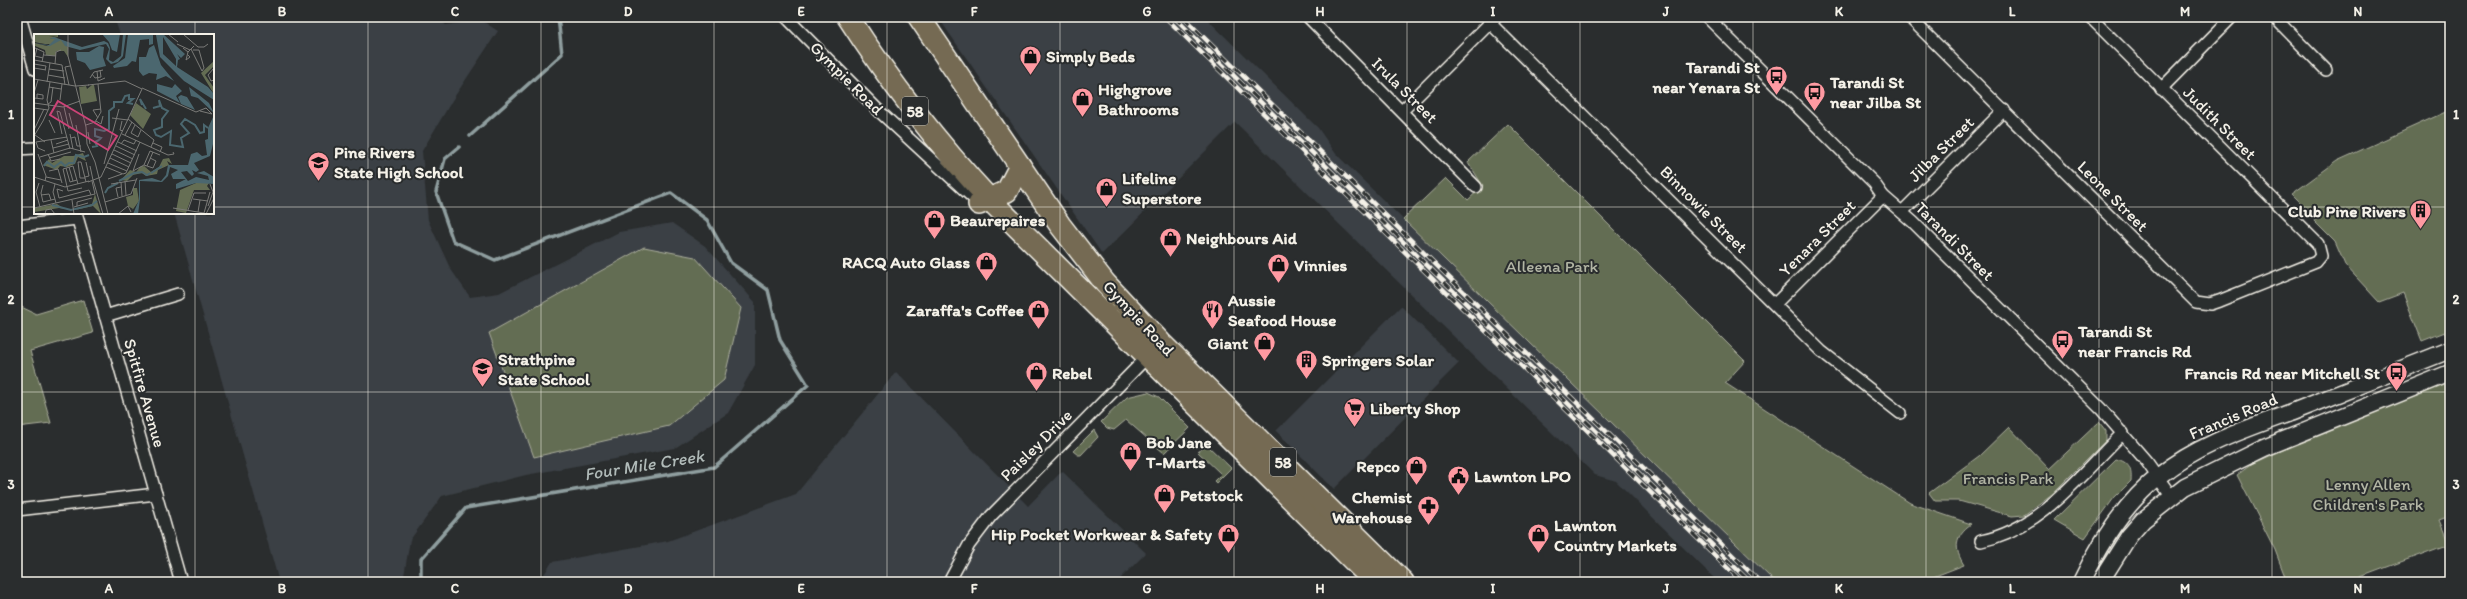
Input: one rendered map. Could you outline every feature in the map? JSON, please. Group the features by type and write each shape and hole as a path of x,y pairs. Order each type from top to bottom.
{"highway":[{"name":"Gympie Road","path":"848,17 896,88 990,205 1154,350 1403,582"},
{"name":"Gympie Road","path":"919,17 1020,166 1082,254 1117,296 1154,350 1375,582"},
{"path":"990,205 1007,191 1020,166"}],"main road":[{"name":"Francis Road","path":"2081,582 2091,560 2118,518 2158,476 2188,456 2222,440 2450,350"},
{"path":"2100,582 2129,536 2171,496 2208,474 2243,457 2450,373"}],"street":[{"path":"20,17 34,66"},
{"name":"Gympie Road","path":"786,17 920,148 990,205"},
{"name":"Irula Street","path":"1308,17 1402,110 1476,187"},
{"name":"Tarandi Street","path":"1707,17 1870,179 1883,196 1902,212 2123,433 2158,476 2171,496"},
{"name":"Leone Street","path":"1909,17 2196,302 2210,304 2219,301 2306,267 2316,262 2321,256"},
{"name":"Judith Street","path":"2090,17 2318,244 2321,256"},
{"path":"2161,89 2232,17"},
{"path":"2274,17 2326,70"},
{"path":"1402,110 1493,20"},
{"name":"Binnowie Street","path":"1493,20 1821,351 1900,413"},
{"name":"Jilba Street","path":"1902,212 2004,110"},
{"path":"17,150 34,148"},
{"name":"Yenara Street","path":"1775,304 1883,196"},
{"path":"17,226 77,216"},
{"name":"Spitfire Avenue","path":"77,216 182,582"},
{"path":"105,316 178,294"},
{"name":"Paisley Drive","path":"949,582 969,545 991,516 1154,350"},
{"path":"1980,541 2002,536 2021,527 2046,510 2123,433"},
{"path":"17,510 156,494"}],"shaded area":[{"name":"Strathpine State School","path":"114,17 436,17 446,25 481,20 498,31 453,99 422,151 428,220 450,268 470,297 499,293 619,232 672,223 705,246 755,302 755,365 728,413 675,448 526,475 442,496 410,540 403,582 279,582 174,214 214,214 214,34 120,34"},
{"path":"942,17 1205,17 1318,128 1336,154 1775,582 1718,582 1616,481 1595,475 1235,122 1102,254 940,20"},
{"path":"1401,306 1459,363 1334,489 1276,431"},
{"path":"896,372 1028,506 1062,471 1146,553 1117,582 539,582 552,562 668,541 796,494"}],"green space":[{"path":"2450,110 2450,330 2422,341 2403,293 2379,302 2345,265 2335,242 2314,221 2316,218 2292,194 2337,161"},
{"name":"Alleena Park","path":"1508,124 1745,361 1725,383 1910,503 1971,524 1961,533 1957,543 1958,554 1964,565 1920,582 1775,582 1403,219 1446,178 1468,200 1483,186 1468,162"},
{"path":"644,247 695,257 741,308 724,380 669,426 534,457 489,333"},
{"path":"83,300 93,333 30,351 51,423 17,427 17,305 36,314"},
{"name":"Lenny Allen Children's Park","path":"2440,379 2450,382 2450,516 2439,520 2449,544 2347,582 2287,582 2275,550 2237,475 2252,464"},
{"path":"1148,392 1159,397 1190,428 1164,453 1126,420 1114,430 1107,428 1101,422 1127,397"},
{"name":"Francis Park","path":"2099,422 2106,431 2106,440 2052,494 2024,515 2012,516 1959,501 1935,501 1929,493 1979,456 2009,427 2049,469"},
{"path":"1094,430 1098,437 1081,455 1078,455 1073,451"},
{"path":"1207,445 1231,468 1216,483 1214,481 1221,474 1198,452"},
{"path":"2116,459 2127,464 2131,473 2131,481 2114,498 2085,538 2054,520"}],"waterway":[{"name":"Four Mile Creek","path":"470,136 562,54 558,17"},
{"name":"Four Mile Creek","path":"421,582 421,559 466,508 714,467 808,385 780,340 768,290 731,263 707,220 671,193 495,260 453,241 436,192 445,159 459,147"}],"railway":[{"path":"1165,17 1742,582"},
{"path":"1174,17 1750,582"},
{"path":"1183,17 1760,582"}],"place":[{"name":"Simply Beds","path":"1030,76"},
{"name":"Tarandi St near Yenara St","path":"1776,96"},
{"name":"Tarandi St near Jilba St","path":"1814,112"},
{"name":"Highgrove Bathrooms","path":"1083,118"},
{"name":"Pine Rivers State High School","path":"319,182"},
{"name":"Lifeline Superstore","path":"1106,208"},
{"name":"Club Pine Rivers","path":"2421,230"},
{"name":"Beaurepaires","path":"934,240"},
{"name":"Neighbours Aid","path":"1171,258"},
{"name":"RACQ Auto Glass","path":"986,282"},
{"name":"Vinnies","path":"1278,284"},
{"name":"Zaraffa's Coffee","path":"1039,330"},
{"name":"Aussie Seafood House","path":"1213,330"},
{"name":"Tarandi St near Francis Rd","path":"2062,360"},
{"name":"Giant","path":"1264,362"},
{"name":"Springers Solar","path":"1306,380"},
{"name":"Strathpine State School","path":"483,388"},
{"name":"Rebel","path":"1037,392"},
{"name":"Francis Rd near Mitchell St","path":"2396,392"},
{"name":"Liberty Shop","path":"1355,428"},
{"name":"Bob Jane T-Marts","path":"1131,472"},
{"name":"Repco","path":"1416,486"},
{"name":"Lawnton LPO","path":"1459,496"},
{"name":"Petstock","path":"1165,514"},
{"name":"Chemist Warehouse","path":"1428,526"},
{"name":"Hip Pocket Workwear & Safety","path":"1228,554"},
{"name":"Lawnton Country Markets","path":"1538,554"}]}
